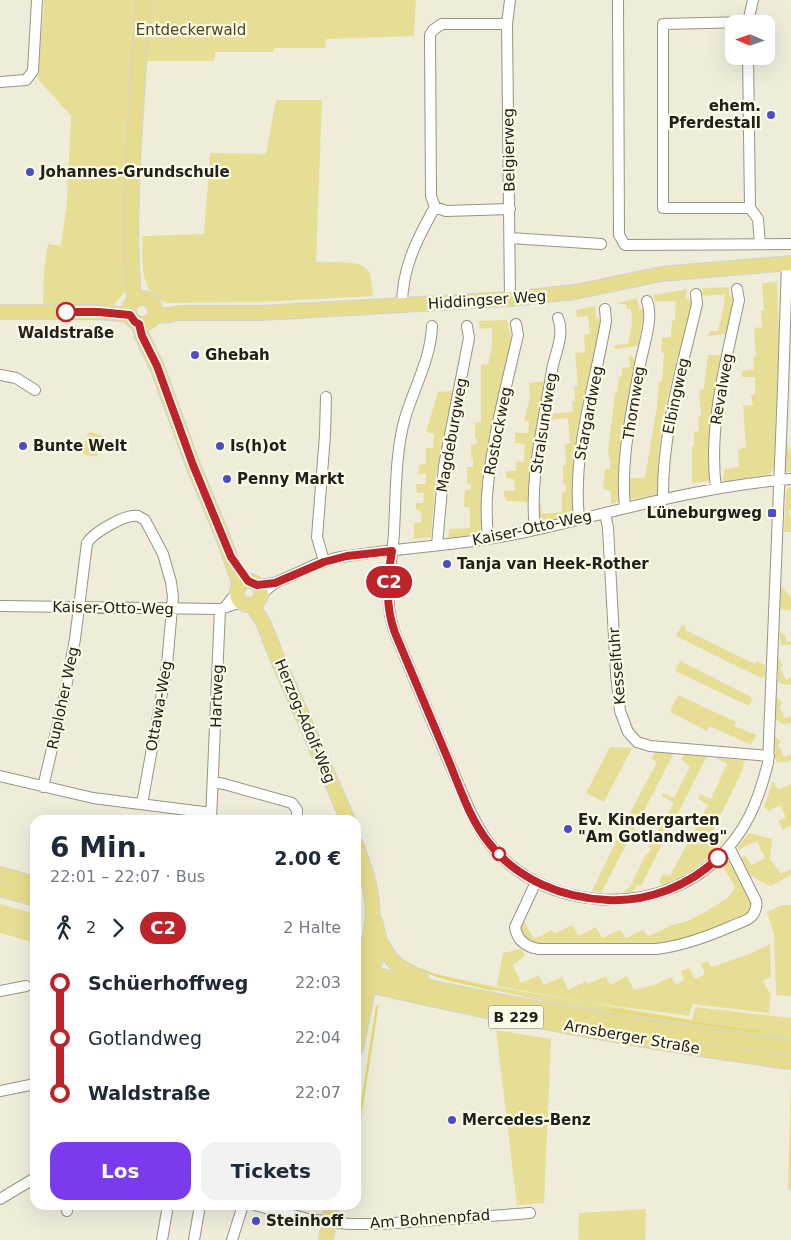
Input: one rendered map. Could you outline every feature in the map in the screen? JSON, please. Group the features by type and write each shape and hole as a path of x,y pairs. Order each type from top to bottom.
{"main road":[{"path":"142,311 134,270 131,237 132,180 143,0"},
{"name":"Hiddingser Weg","path":"0,312 142,311 168,315 180,313 260,313 402,306 510,299 575,292 662,274 789,263"},
{"name":"Herzog-Adolf-Weg","path":"142,311 142,336 151,352 193,465 231,557 263,622 280,666 346,815"},
{"path":"361,859 368,881 372,914 380,941 388,956 398,967 412,976 445,990"},
{"path":"0,874 30,883"},
{"path":"0,889 30,898"},
{"path":"361,979 370,936 372,914"},
{"path":"361,979 380,941"},
{"name":"Arnsberger Straße","path":"361,979 445,990 646,1026 791,1047"},
{"name":"Arnsberger Straße","path":"361,979 444,1003 589,1031 791,1062"},
{"path":"326,1240 331,1210"}],"street":[{"path":"0,82 26,80 33,71 37,0"},
{"name":"Belgierweg","path":"510,0 507,24 510,299"},
{"path":"618,0 619,235 626,245 791,244"},
{"path":"750,15 753,0"},
{"path":"725,23 663,24 663,208 750,208"},
{"path":"402,306 402,290 412,252 435,207 431,196 430,35 433,30 442,24 507,24"},
{"path":"748,65 750,208 758,219 760,244"},
{"path":"435,207 446,211 510,209"},
{"path":"510,238 600,244"},
{"path":"432,326 431,338 401,436 388,593 390,621 472,815 489,844 512,867 536,882 561,892 586,898 618,900 639,898 675,887 694,878 729,847 754,810 769,756 789,263"},
{"name":"Revalweg","path":"716,489 714,449 716,422 739,300 737,289"},
{"name":"Elbingweg","path":"663,499 663,464 668,429 675,391 697,304 696,294"},
{"name":"Thornweg","path":"625,507 626,446 650,311 647,301"},
{"name":"Stargardweg","path":"579,518 577,500 579,455 605,329 605,309"},
{"name":"Stralsundweg","path":"534,530 534,479 552,370 562,330 558,318"},
{"name":"Rostockweg","path":"488,539 486,506 489,475 494,440 518,335 516,324"},
{"name":"Magdeburgweg","path":"437,545 442,479 469,338 467,326"},
{"path":"0,375 16,378 35,390"},
{"path":"324,562 317,537 326,397"},
{"name":"Kaiser-Otto-Weg","path":"0,606 223,608 249,593 324,562 347,556 488,539 663,499 716,489 791,479"},
{"name":"Kesselfuhr","path":"605,513 608,528 616,674 620,712 628,732 637,742 650,746 769,756"},
{"name":"Ruploher Weg","path":"43,787 68,679 87,543 92,536 128,516 135,515 145,520 163,554 172,587 173,609"},
{"name":"Hartweg","path":"211,815 223,608"},
{"name":"Ottawa-Weg","path":"142,804 165,673 173,609"},
{"path":"0,776 93,798 205,815"},
{"path":"213,782 292,803 297,810 297,815"},
{"path":"536,882 515,926 518,937 528,946 540,949 670,947 694,941 733,926 748,919 756,911 756,901 729,847"},
{"path":"0,991 26,986"},
{"path":"0,1091 30,1085"},
{"path":"0,1199 30,1181"},
{"path":"162,1240 167,1210"},
{"path":"194,1240 199,1210"},
{"path":"232,1240 241,1210"},
{"name":"Am Bohnenpfad","path":"279,1210 308,1219 380,1224 530,1213"}],"green space":[{"path":"44,0 137,0 126,200 125,292 112,306 43,308 44,270 48,244 61,246 67,202 71,116 38,79"},
{"name":"Entdeckerwald","path":"150,0 416,0 414,36 326,39 325,48 274,48 273,52 215,52 214,61 147,61"},
{"path":"276,100 322,100 316,262 353,263 360,265 369,272 373,296 260,302 168,303 158,299 151,293 144,276 142,236 204,234 210,153 266,154"},
{"path":"777,282 779,341 774,467 770,474 723,482 724,469 739,467 738,450 746,447 743,406 753,405 751,394 755,394 755,377 742,377 742,371 754,369 753,357 756,357 754,328 762,327 761,311 764,310 762,283"},
{"path":"729,287 729,295 734,298 726,334 707,336 710,331 718,331 725,294 703,296 702,288"},
{"path":"687,289 686,298 693,303 673,374 663,422 658,470 659,494 628,500 628,478 645,478 657,407 659,382 662,381 664,353 661,352 662,338 671,337 672,321 675,320 676,302 655,302 654,295"},
{"path":"637,298 639,308 645,310 638,346 615,349 614,345 628,344 632,325 631,309 627,309 626,304 618,303"},
{"path":"595,306 596,317 602,321 582,408 573,459 573,514 541,522 537,516 537,505 541,504 542,514 562,512 562,492 566,491 566,485 563,484 563,466 566,465 565,444 570,443 568,418 548,420 549,414 573,412 572,402 575,401 574,387 578,386 575,353 585,352 584,335 590,334 588,316 577,317 576,310"},
{"path":"507,320 512,341 489,441 483,486 482,511 484,531 478,534 449,538 449,529 470,528 470,507 464,507 465,490 471,489 471,485 467,484 467,467 473,467 471,445 477,444 477,439 475,439 475,423 481,422 481,365 488,364 492,348 492,328 480,329 479,321"},
{"path":"629,355 635,361 621,448 619,501 611,504 611,492 603,488 605,469 610,469 608,451 615,394 619,377 622,376 622,368 630,367"},
{"path":"708,355 722,355 711,418 709,449 710,481 692,483 692,446 694,446 694,432 699,431 698,417 701,416 699,390 704,389"},
{"path":"546,381 534,441 528,502 507,501 504,491 515,490 514,479 506,478 506,471 516,471 516,462 524,462 525,444 515,443 515,433 528,433 529,422 524,421 530,397 529,383"},
{"path":"454,391 436,476 431,537 414,539 414,523 422,522 421,511 416,510 416,503 423,503 424,493 417,493 416,484 426,484 426,474 418,474 419,465 426,464 426,448 433,448 434,434 426,432 438,392"},
{"path":"91,432 103,437 97,456 89,456 82,452 88,433"},
{"path":"786,440 791,455 791,472 785,472"},
{"path":"791,486 791,510 788,512 791,517 791,532 784,532 786,490"},
{"path":"783,587 791,599 791,610 780,608 781,588"},
{"path":"682,625 686,627 685,630 755,664 757,661 765,665 765,677 761,678 676,636"},
{"path":"779,632 783,633 788,642 791,641 791,645 781,645"},
{"path":"778,658 783,665 780,668 786,680 791,678 791,685 781,684 778,681"},
{"path":"680,661 753,698 749,706 675,671"},
{"path":"678,695 736,722 734,726 756,735 751,745 710,726 707,731 670,712"},
{"path":"775,696 783,703 779,706 785,719 791,716 791,723 783,724 776,720"},
{"path":"775,736 781,741 778,745 784,757 791,754 791,760 777,762 774,758"},
{"path":"610,747 632,748 604,802 586,793"},
{"path":"654,752 674,753 601,893 592,891 657,762 652,759"},
{"path":"685,754 707,756 641,886 637,885 633,892 623,892 630,887 646,854 651,849 648,847 674,803 662,796 663,793 674,798 690,767 681,759"},
{"path":"716,758 745,760 743,769 711,835 723,841 696,867 663,885 659,882 663,874 670,876 708,805 698,799 700,794 711,799 727,764"},
{"path":"773,781 778,790 791,784 791,825 783,830 778,821 786,817 780,805 768,811 764,807"},
{"path":"749,833 772,839 770,859 781,874 791,869 791,875 770,886 750,875 740,857 746,856 751,865 765,858 757,841 738,850 738,847"},
{"path":"731,859 752,903 749,912 698,935 662,943 536,944 524,940 519,926 524,917 534,939 552,930 554,934 572,925 579,936 596,927 602,938 620,930 626,938 643,930 648,936 675,924 685,922 728,898 735,887 722,865"},
{"path":"0,904 30,913 30,942 0,933"},
{"path":"782,905 791,905 791,996 776,995 774,934 767,912"},
{"path":"770,944 771,977 763,981 771,995 769,1013 693,1004 689,1016 586,1002 497,986 503,953 521,949 525,956 513,965 521,983 539,975 544,985 562,977 568,990 586,981 588,984 606,976 610,985 627,976 634,990 654,985 671,977 676,985 684,980 681,971 689,968 695,979 705,974 701,964 707,961 712,967 749,954"},
{"path":"426,972 496,987 692,1020 695,1007 791,1018 791,1041 653,1021 562,1005"},
{"path":"496,1030 551,1039 544,1203 517,1205"},
{"path":"791,1077 791,1190 788,1190"},
{"path":"646,1209 645,1240 578,1240 579,1213"}],"waterway":[{"path":"401,960 434,975 492,989"},
{"path":"361,1111 377,1007"},
{"path":"611,1010 756,1032 760,1029"}],"bus line":[{"name":"C2","path":"66,312 99,312 130,315 139,324 142,336 157,366 193,465 231,557 248,581 257,585 275,583 310,567 336,558 392,551 388,593 390,621 472,815 489,844 512,867 536,882 561,892 578,897 618,900 639,898 675,887 694,878 718,858"}],"place":[{"name":"ehem. Pferdestall","path":"771,115"},
{"name":"Johannes-Grundschule","path":"30,172"},
{"name":"Waldstraße","path":"66,312"},
{"name":"Ghebah","path":"195,355"},
{"name":"Bunte Welt","path":"23,446"},
{"name":"Is(h)ot","path":"220,446"},
{"name":"Penny Markt","path":"227,479"},
{"name":"Lüneburgweg","path":"772,513"},
{"name":"Tanja van Heek-Rother","path":"447,564"},
{"name":"Ev. Kindergarten \"Am Gotlandweg\"","path":"568,829"},
{"name":"Mercedes-Benz","path":"452,1120"},
{"name":"Steinhoff","path":"256,1221"}]}
